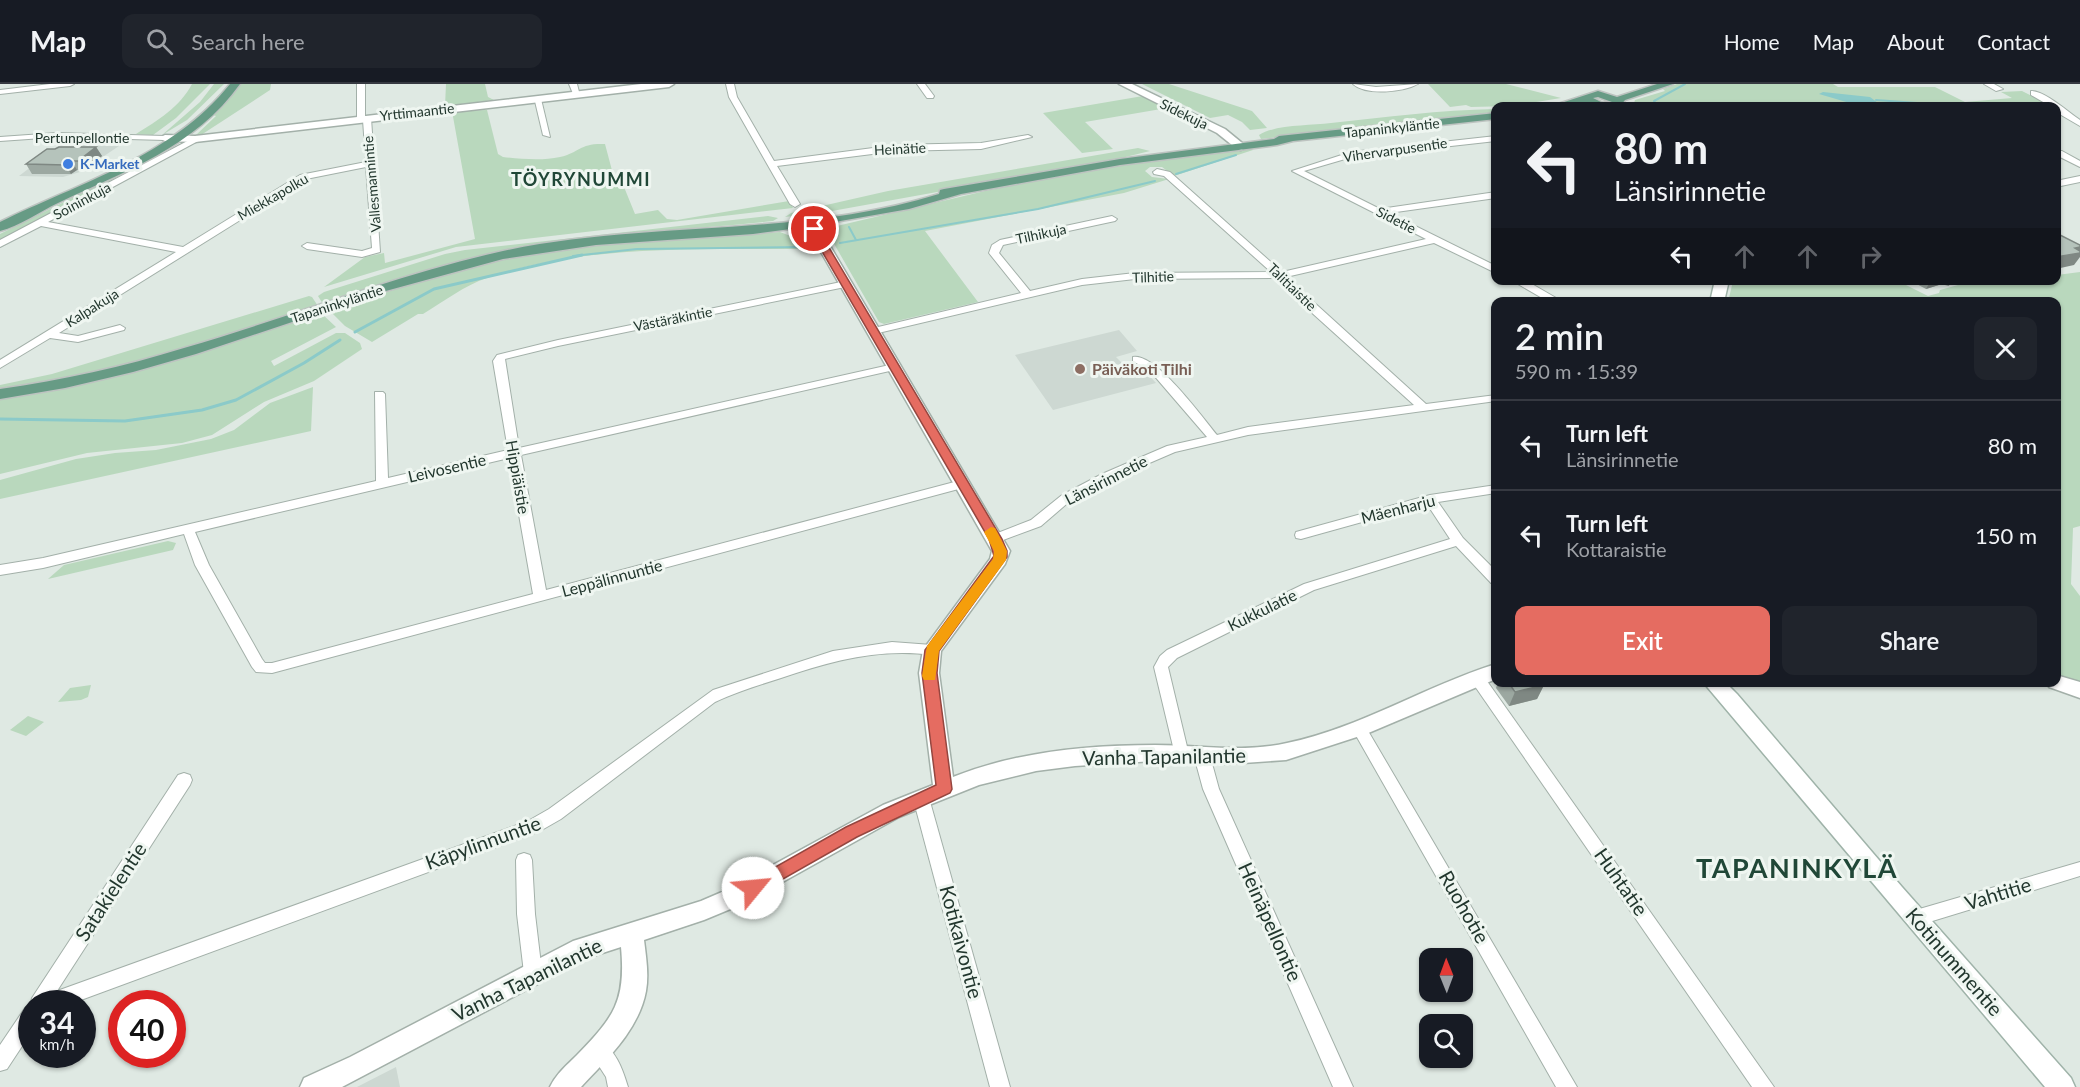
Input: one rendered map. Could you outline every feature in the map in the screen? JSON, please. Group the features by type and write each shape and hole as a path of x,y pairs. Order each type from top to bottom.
{"main road":[{"path":"170,138 227,84"},
{"path":"0,227 120,171 209,113 235,84"},
{"path":"1605,102 1650,84"},
{"path":"1622,102 1668,84"},
{"name":"Tapaninkyläntie","path":"0,394 77,381 157,362 401,284 501,256 588,242 734,232 808,220 873,213 942,198 956,192 1120,162 1239,144 1491,117"}],"street":[{"path":"0,92 70,84"},
{"name":"Vallesmannintie","path":"307,246 362,254 377,250 361,84"},
{"name":"Yrttimaantie","path":"170,138 195,140 537,99 575,89 669,84"},
{"path":"730,84 733,98 795,204"},
{"path":"921,84 930,96"},
{"name":"Sidekuja","path":"1124,84 1221,131 1239,144"},
{"path":"1357,84 1361,88 1414,84"},
{"path":"1988,84 1999,89"},
{"path":"2034,93 2048,102"},
{"path":"537,99 547,135"},
{"path":"2061,111 2080,124"},
{"name":"Pertunpellontie","path":"0,139 57,135 170,138"},
{"name":"Heinätie","path":"772,164 896,148 981,146 1028,137"},
{"name":"Vihervarpusentie","path":"1296,171 1351,154 1491,139"},
{"name":"Soininkuja","path":"0,244 195,140"},
{"path":"2061,154 2080,164"},
{"name":"Miekkapolku","path":"183,250 303,177 370,164"},
{"name":"Sidetie","path":"1296,171 1491,268"},
{"name":"Talitiaistie","path":"1157,172 1167,174 1423,407"},
{"path":"2061,183 2080,179"},
{"path":"1380,212 1491,196"},
{"name":"Tilhikuja","path":"1028,295 994,253 995,247 1000,243 1112,219"},
{"path":"808,220 1001,551 999,560 932,650 929,673 944,789"},
{"path":"40,223 183,250"},
{"name":"Tilhitie","path":"874,331 1082,282 1135,276 1280,275 1434,240"},
{"name":"Kalpakuja","path":"0,365 183,250"},
{"name":"Västäräkintie","path":"501,357 558,343 846,284"},
{"path":"1526,285 1548,297"},
{"path":"49,335 78,339 120,328"},
{"name":"Hippiäistie","path":"501,357 498,362 540,597"},
{"path":"1137,359 1155,370 1215,438"},
{"name":"Leivosentie","path":"0,570 43,563 514,452 894,367"},
{"path":"378,394 382,483"},
{"name":"Länsirinnetie","path":"995,539 1036,523 1066,498 1106,477 1163,452 1215,438 1283,426 1491,399"},
{"name":"Leppälinnuntie","path":"188,529 202,565 217,594 261,668 272,668 963,484"},
{"name":"Mäenharju","path":"1301,535 1430,500 1491,490"},
{"path":"1430,500 1458,541 1491,575"},
{"name":"Kukkulatie","path":"1180,755 1179,739 1161,667 1165,660 1210,634 1309,587 1458,541"},
{"name":"Käpylinnuntie","path":"83,990 534,826 555,814 711,698 728,689 837,654 909,646 932,650"},
{"name":"Vanha Tapanilantie","path":"314,1087 359,1066 533,973 581,950 704,910 737,896 851,832 944,789 984,775 1076,758 1154,753 1202,756 1286,752 1359,728 1486,675"},
{"path":"2061,684 2080,690"},
{"name":"Huhtatie","path":"1494,687 1764,1087"},
{"name":"Kotinummentie","path":"1726,691 1916,918 2062,1087"},
{"name":"Ruohotie","path":"1359,728 1567,1087"},
{"name":"Heinäpellontie","path":"1202,756 1205,776 1343,1087"},
{"name":"Satakielentie","path":"47,990 184,780"},
{"name":"Kotikaivontie","path":"921,798 1000,1087"},
{"path":"524,860 526,926 533,973"},
{"name":"Vahtitie","path":"1916,918 2080,868"},
{"path":"563,1087 623,1019 632,996 635,978 632,932"},
{"path":"0,1062 18,1035"},
{"path":"597,1049 614,1072 618,1087"}],"shaded area":[{"path":"69,138 124,140 125,142 80,172 63,177 19,176"},
{"name":"Päiväkoti Tilhi","path":"1119,330 1137,351 1116,357 1125,366 1146,372 1156,383 1053,410 1015,355"},
{"path":"396,1067 400,1087 357,1087"}],"green space":[{"path":"192,84 210,84 176,118 153,135 136,134 160,119 175,106"},
{"path":"214,84 224,84 187,120 162,135 200,102"},
{"path":"239,84 271,84 270,90 201,135 196,135 216,116 213,115"},
{"path":"446,84 485,84 488,97 494,100 445,106"},
{"path":"1142,84 1169,84 1252,111 1267,128 1250,130 1242,122 1228,115 1210,118"},
{"path":"1428,84 1506,84 1561,98 1536,102 1491,102 1491,107 1466,105 1450,107"},
{"path":"1677,84 1833,84 1838,87 1935,87 1965,102 1634,102 1665,91 1663,89"},
{"path":"2022,91 2044,102 1965,102 2012,98 2001,92"},
{"path":"1143,96 1167,108 1085,122 1113,149 1082,153 1043,113"},
{"path":"1491,109 1491,114 1261,139 1259,135 1266,131 1294,126"},
{"path":"487,110 498,154 503,157 553,158 567,155 585,146 605,144 614,178 642,173 646,183 624,187 635,214 658,210 667,219 677,220 789,201 793,208 456,247 324,287 365,257 384,253 385,263 475,239 452,111"},
{"path":"1249,147 1253,150 1174,176 1162,167 1150,167 1145,171 1152,177 1169,179 1124,193 925,231 978,302 884,324 879,322 829,235 831,228 837,226 985,191 1087,171"},
{"path":"1138,148 1150,151 1105,162 832,211 785,217 791,213 888,191"},
{"path":"132,168 139,169 0,241 0,234"},
{"path":"768,216 778,218 773,221 598,237 540,245 458,263 323,304 318,296 324,292 445,254 465,250"},
{"path":"780,232 793,237 800,236 813,249 648,251 566,259 526,267 471,285 372,342 345,326 330,311 462,269 544,251 632,242"},
{"path":"2080,272 2080,526 2073,528 2071,584 2080,596 2080,684 2061,677 2061,297 1729,297 1732,285 1906,285 1928,296 1958,285 2061,285 2061,274"},
{"path":"309,296 318,306 178,351 89,374 0,390 0,385 52,374"},
{"path":"321,313 336,327 271,361 274,366 336,333 345,333 360,343 362,349 314,381 264,402 212,435 182,443 87,453 0,474 0,399 156,365"},
{"path":"313,387 311,431 0,499 0,480 76,459 156,450 211,439 234,430 270,403"},
{"path":"168,541 176,543 173,550 48,579 64,565"},
{"path":"91,685 88,697 81,700 58,702 70,688"},
{"path":"28,716 44,722 26,736 10,730"}],"water":[{"path":"1823,92 1870,97 1877,102 1846,102 1819,94"}],"building":[{"path":"96,147 78,161 72,161 66,165 26,164 47,149"},
{"path":"2061,236 2080,245 2075,248 2080,253 2061,256"},
{"path":"1512,687 1536,687 1515,692"}],"waterway":[{"path":"1655,102 1685,84"},
{"path":"1876,100 1904,102"},
{"path":"1176,174 1236,155"},
{"path":"840,243 1038,209 1155,181"},
{"path":"849,227 856,240"},
{"path":"582,255 637,249 803,247"},
{"path":"355,332 434,289 582,255"},
{"path":"573,256 582,255"},
{"path":"0,419 125,421 202,410 236,400 304,363 340,340"}],"slow traffic":[{"path":"930,676 932,650 999,560 1001,551 991,532"}],"place":[{"name":"K-Market","path":"68,164"},
{"name":"Päiväkoti Tilhi","path":"1080,369"}],"district":[{"name":"TÖYRYNUMMI","path":"581,180"},
{"name":"TAPANINKYLÄ","path":"1797,869"}],"route":[{"path":"753,888 851,832 944,789 929,673 932,650 999,560 1001,551 814,229"}]}
